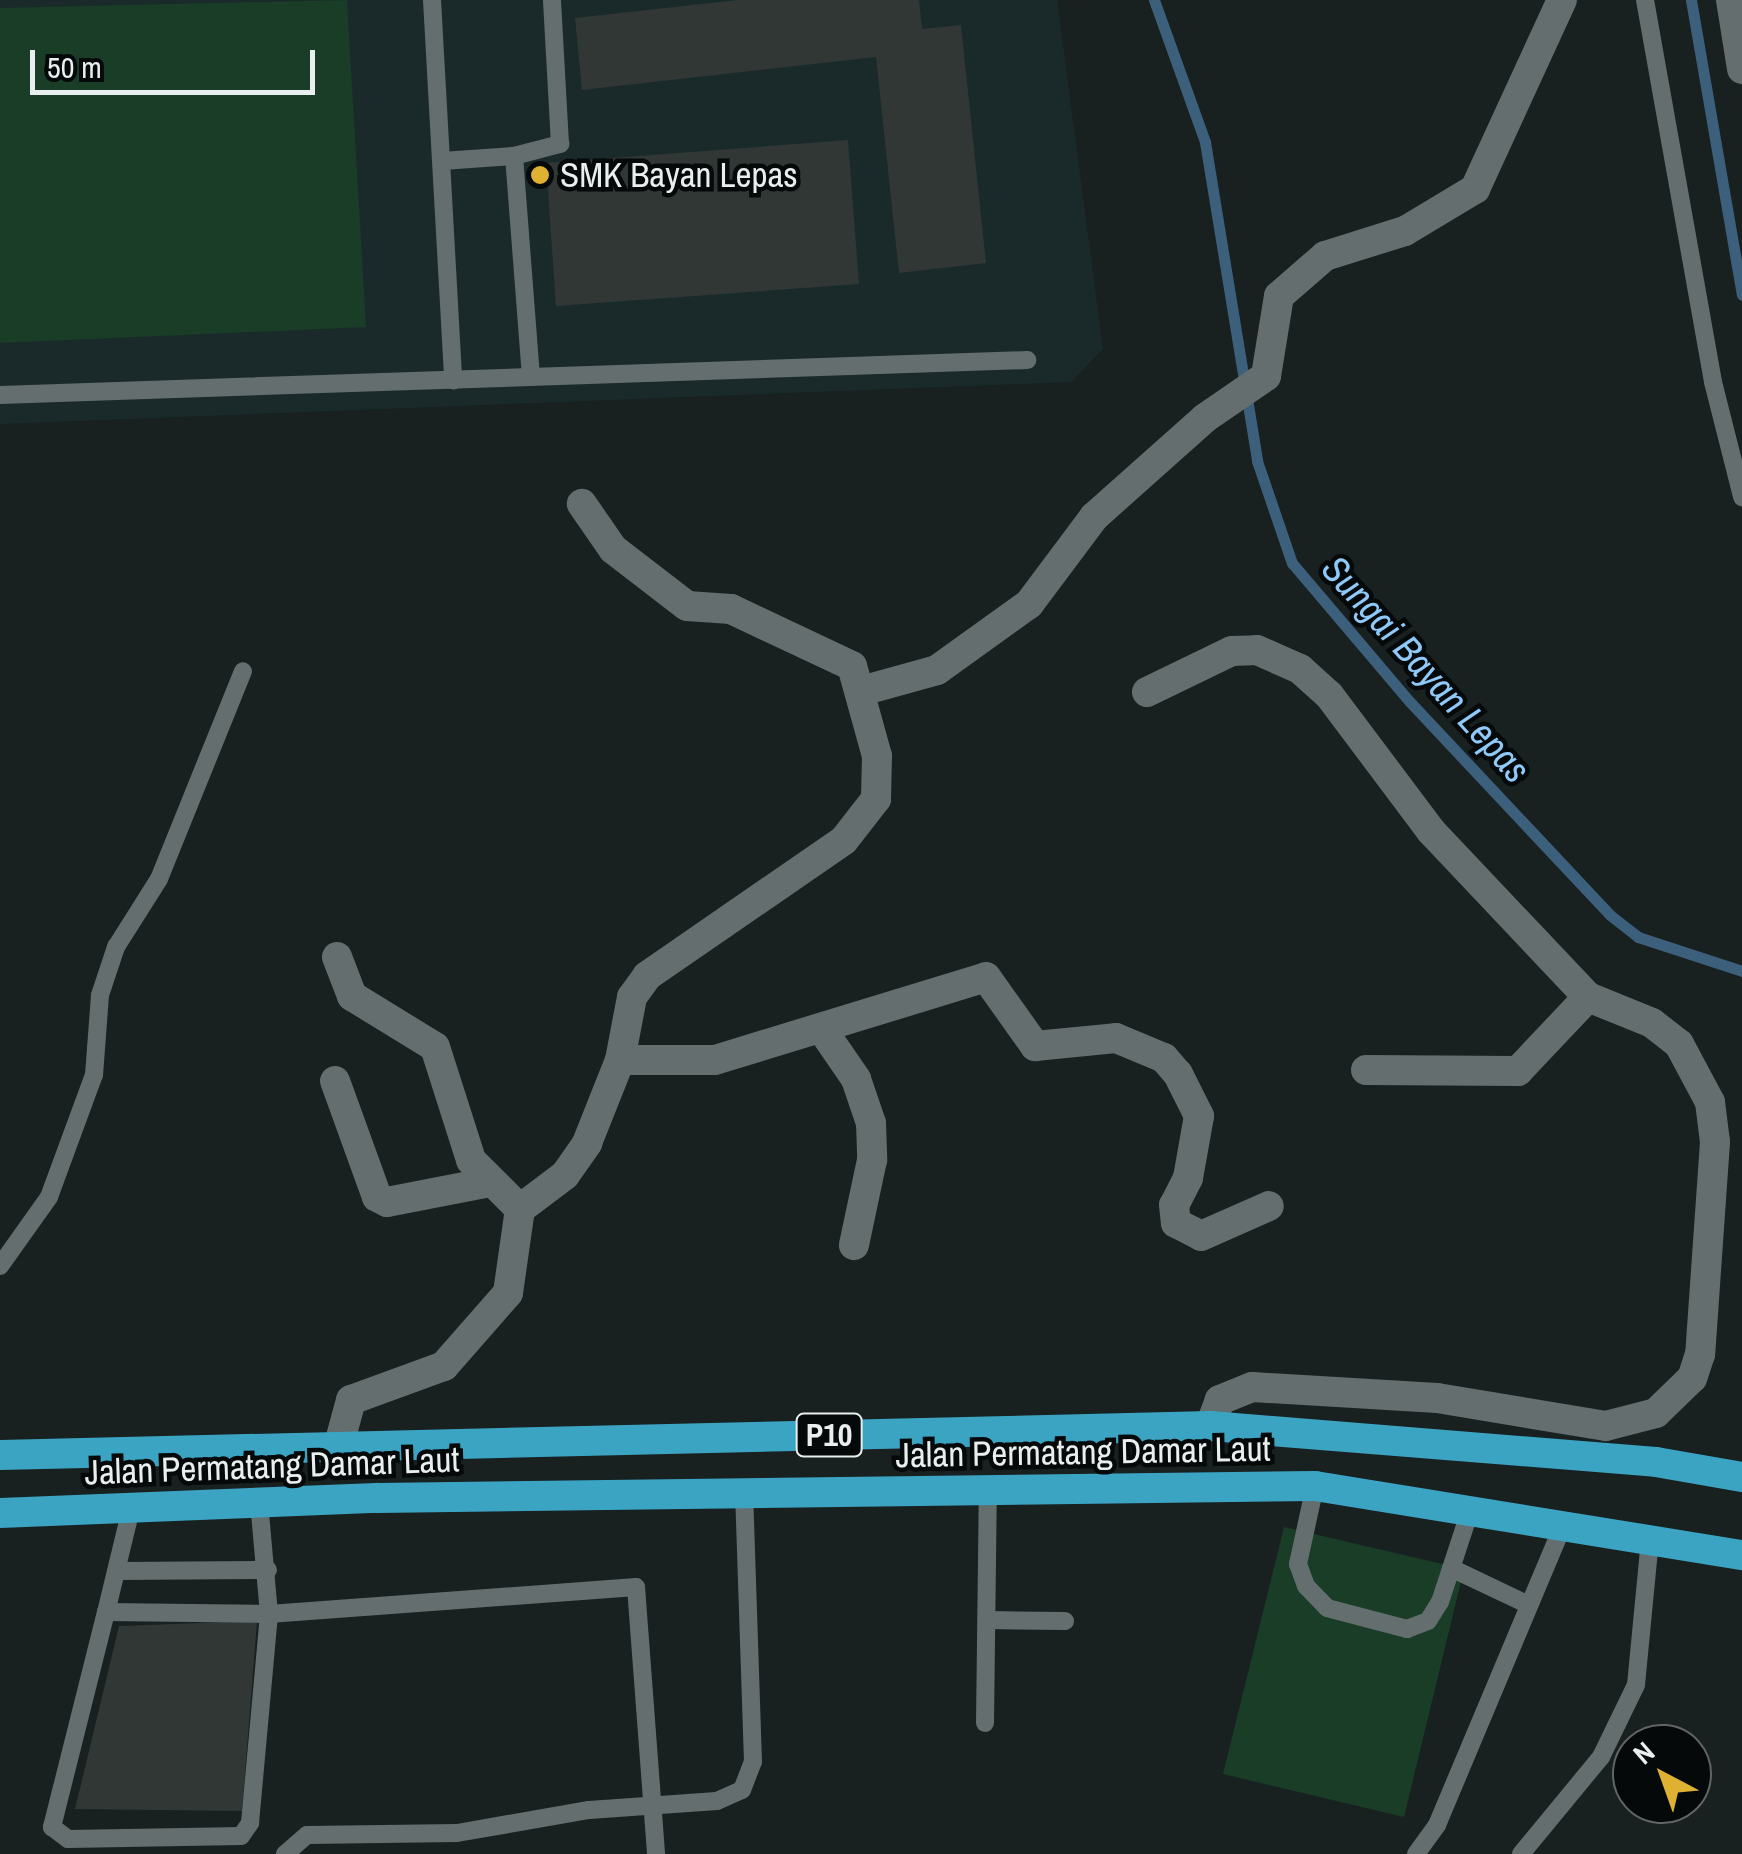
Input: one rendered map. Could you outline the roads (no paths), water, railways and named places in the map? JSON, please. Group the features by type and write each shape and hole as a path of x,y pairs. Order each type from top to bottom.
{"highway":[{"name":"Jalan Permatang Damar Laut","path":"0,1455 1210,1426 1656,1462 1742,1477"},
{"name":"Jalan Permatang Damar Laut","path":"0,1513 744,1494 1315,1486 1742,1555"}],"street":[{"path":"864,690 937,670 982,644 1028,604 1094,518 1204,418 1266,376 1279,296 1325,256 1405,232 1475,190 1562,0"},
{"path":"1731,0 1742,69"},
{"path":"338,1448 351,1400 444,1366 486,1324 516,1265 520,1210 565,1175 587,1143 620,1060 632,997 646,976 862,824 880,776 864,690 852,666 783,628 731,609 687,606 613,549 582,504"},
{"path":"1147,692 1232,651 1257,650 1300,669 1329,695 1431,831 1588,996 1652,1023 1679,1044 1710,1102 1715,1142 1700,1354 1677,1397 1632,1423 1606,1426 1436,1398 1252,1388 1220,1400 1210,1426"},
{"path":"338,956 352,996 435,1047 460,1135 490,1182 520,1210"},
{"path":"620,1060 714,1060 986,978 1035,1046 1116,1038 1153,1052 1178,1074 1199,1116 1174,1205 1176,1224 1201,1236 1270,1206"},
{"path":"1366,1070 1518,1071 1588,996"},
{"path":"821,1028 856,1079 871,1124 872,1160 854,1245"},
{"path":"335,1081 378,1196 387,1202 490,1182"}],"lane":[{"path":"432,0 453,380"},
{"path":"442,161 514,156 560,144 552,0"},
{"path":"1645,0 1713,382 1742,497"},
{"path":"514,156 531,377"},
{"path":"0,395 1027,360"},
{"path":"0,1266 48,1197 94,1074 100,995 116,947 159,879 243,671"},
{"path":"1315,1486 1298,1564 1326,1608 1407,1629 1428,1621 1470,1511"},
{"path":"985,1723 988,1490"},
{"path":"285,1854 308,1836 440,1834 589,1810 651,1809 732,1797 751,1778 744,1494"},
{"path":"131,1509 52,1817 68,1839 233,1838 248,1831 269,1614 259,1504"},
{"path":"1416,1854 1437,1825 1562,1527"},
{"path":"1522,1854 1600,1758 1636,1686 1663,1542"},
{"path":"1451,1568 1529,1606"},
{"path":"118,1571 268,1570"},
{"path":"106,1612 269,1614 636,1587 656,1854"},
{"path":"989,1620 1066,1621"}],"waterway":[{"name":"Sungai Bayan Lepas","path":"1154,0 1205,142 1257,461 1292,563 1410,702 1610,915 1638,937 1742,971"},
{"path":"1691,0 1742,295"}],"place":[{"name":"SMK Bayan Lepas","path":"540,175"}]}
